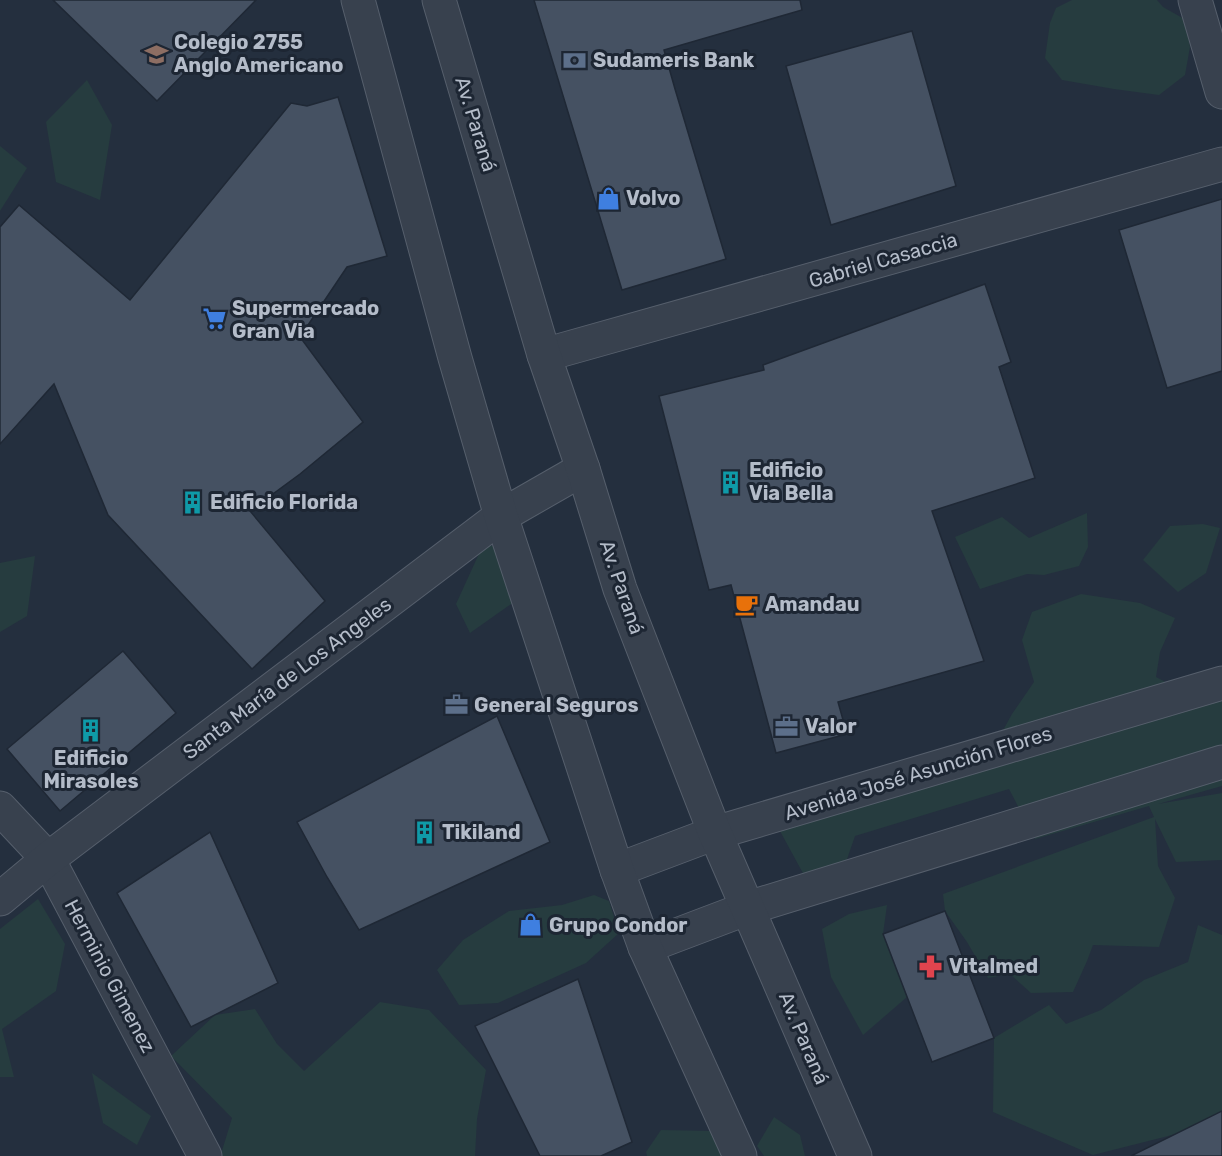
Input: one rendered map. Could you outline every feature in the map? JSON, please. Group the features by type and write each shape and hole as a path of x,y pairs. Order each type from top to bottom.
{"street":[{"path":"358,0 455,358 501,516 617,870 645,947 740,1156"},
{"name":"Av. Paraná","path":"439,0 544,355 583,469 620,589 715,833 855,1156"},
{"path":"1195,0 1222,92"},
{"name":"Gabriel Casaccia","path":"544,355 1222,164"},
{"name":"Santa María de Los Angeles","path":"0,899 48,859 501,516 583,469"},
{"name":"Avenida José Asunción Flores","path":"617,870 715,833 1222,683"},
{"path":"645,947 748,908 1222,762"},
{"name":"Herminio Gimenez","path":"0,808 48,859 205,1156"}],"green space":[{"path":"1072,0 1157,0 1163,7 1186,20 1190,47 1185,75 1159,95 1062,80 1045,58 1050,23 1056,8"},
{"path":"87,80 112,125 100,200 56,182 46,122"},
{"path":"0,146 27,168 0,211"},
{"path":"1087,513 1088,547 1079,566 1044,575 1027,574 980,589 955,537 1002,517 1029,538"},
{"path":"1203,524 1220,528 1206,573 1178,592 1143,560 1170,526"},
{"path":"483,545 503,547 521,597 470,633 456,604"},
{"path":"35,556 27,616 0,632 0,563"},
{"path":"1081,594 1140,603 1175,618 1160,652 1156,677 1179,689 1222,667 1222,786 1158,804 1222,793 1222,860 1176,862 1155,819 1158,866 1175,898 1159,947 1093,945 1073,992 1031,993 1010,974 988,978 945,911 943,894 1154,817 1149,806 1035,839 1009,789 855,836 844,868 811,888 780,831 996,743 1034,682 1022,640 1032,612"},
{"path":"594,895 609,901 619,933 586,963 498,1003 459,1005 437,970 463,940 509,911 562,905"},
{"path":"38,899 65,944 56,991 2,1029 14,1077 0,1077 0,929"},
{"path":"887,905 883,934 907,997 863,1035 831,977 822,929 849,914"},
{"path":"1198,925 1222,935 1222,1111 1176,1134 1093,1155 993,1112 994,1038 1049,1005 1066,1024 1101,1010 1144,980 1188,962"},
{"path":"380,1002 429,1010 486,1070 477,1119 475,1156 222,1156 232,1118 171,1056 215,1015 255,1009 277,1044 304,1071"},
{"path":"92,1073 151,1116 137,1145 103,1123"},
{"path":"774,1117 800,1135 805,1156 764,1156 757,1146"},
{"path":"661,1130 712,1131 722,1156 647,1156 646,1152"}],"building":[{"name":"Colegio 2755 Anglo Americano","path":"53,0 256,0 157,101"},
{"path":"534,0 800,0 802,10 664,50 726,259 622,290"},
{"path":"912,31 956,186 831,225 786,66"},
{"path":"338,97 387,256 347,267 300,337 363,422 300,474 250,511 325,601 252,669 108,515 54,384 0,444 0,227 19,205 130,300 291,103 307,106"},
{"path":"1222,199 1222,371 1167,388 1119,230"},
{"path":"985,284 1011,362 999,367 1035,478 932,511 984,661 838,702 847,734 776,753 731,585 709,590 659,396 764,370 763,365"},
{"name":"Edificio Mirasoles","path":"123,651 176,713 60,811 7,749"},
{"name":"Tikiland","path":"497,716 550,842 359,930 297,822"},
{"path":"210,832 278,983 191,1027 117,893"},
{"name":"Vitalmed","path":"945,911 994,1038 932,1062 883,934"},
{"path":"578,979 632,1142 601,1156 540,1156 475,1026"},
{"path":"1222,1111 1222,1156 1131,1156"}],"place":[{"name":"Colegio 2755 Anglo Americano","path":"156,54"},
{"name":"Sudameris Bank","path":"575,60"},
{"name":"Volvo","path":"608,198"},
{"name":"Supermercado Gran Via","path":"214,319"},
{"name":"Edificio Via Bella","path":"731,482"},
{"name":"Edificio Florida","path":"192,502"},
{"name":"Amandau","path":"747,604"},
{"name":"General Seguros","path":"456,705"},
{"name":"Valor","path":"787,726"},
{"name":"Edificio Mirasoles","path":"91,731"},
{"name":"Tikiland","path":"424,832"},
{"name":"Grupo Condor","path":"531,925"},
{"name":"Vitalmed","path":"931,966"}]}
